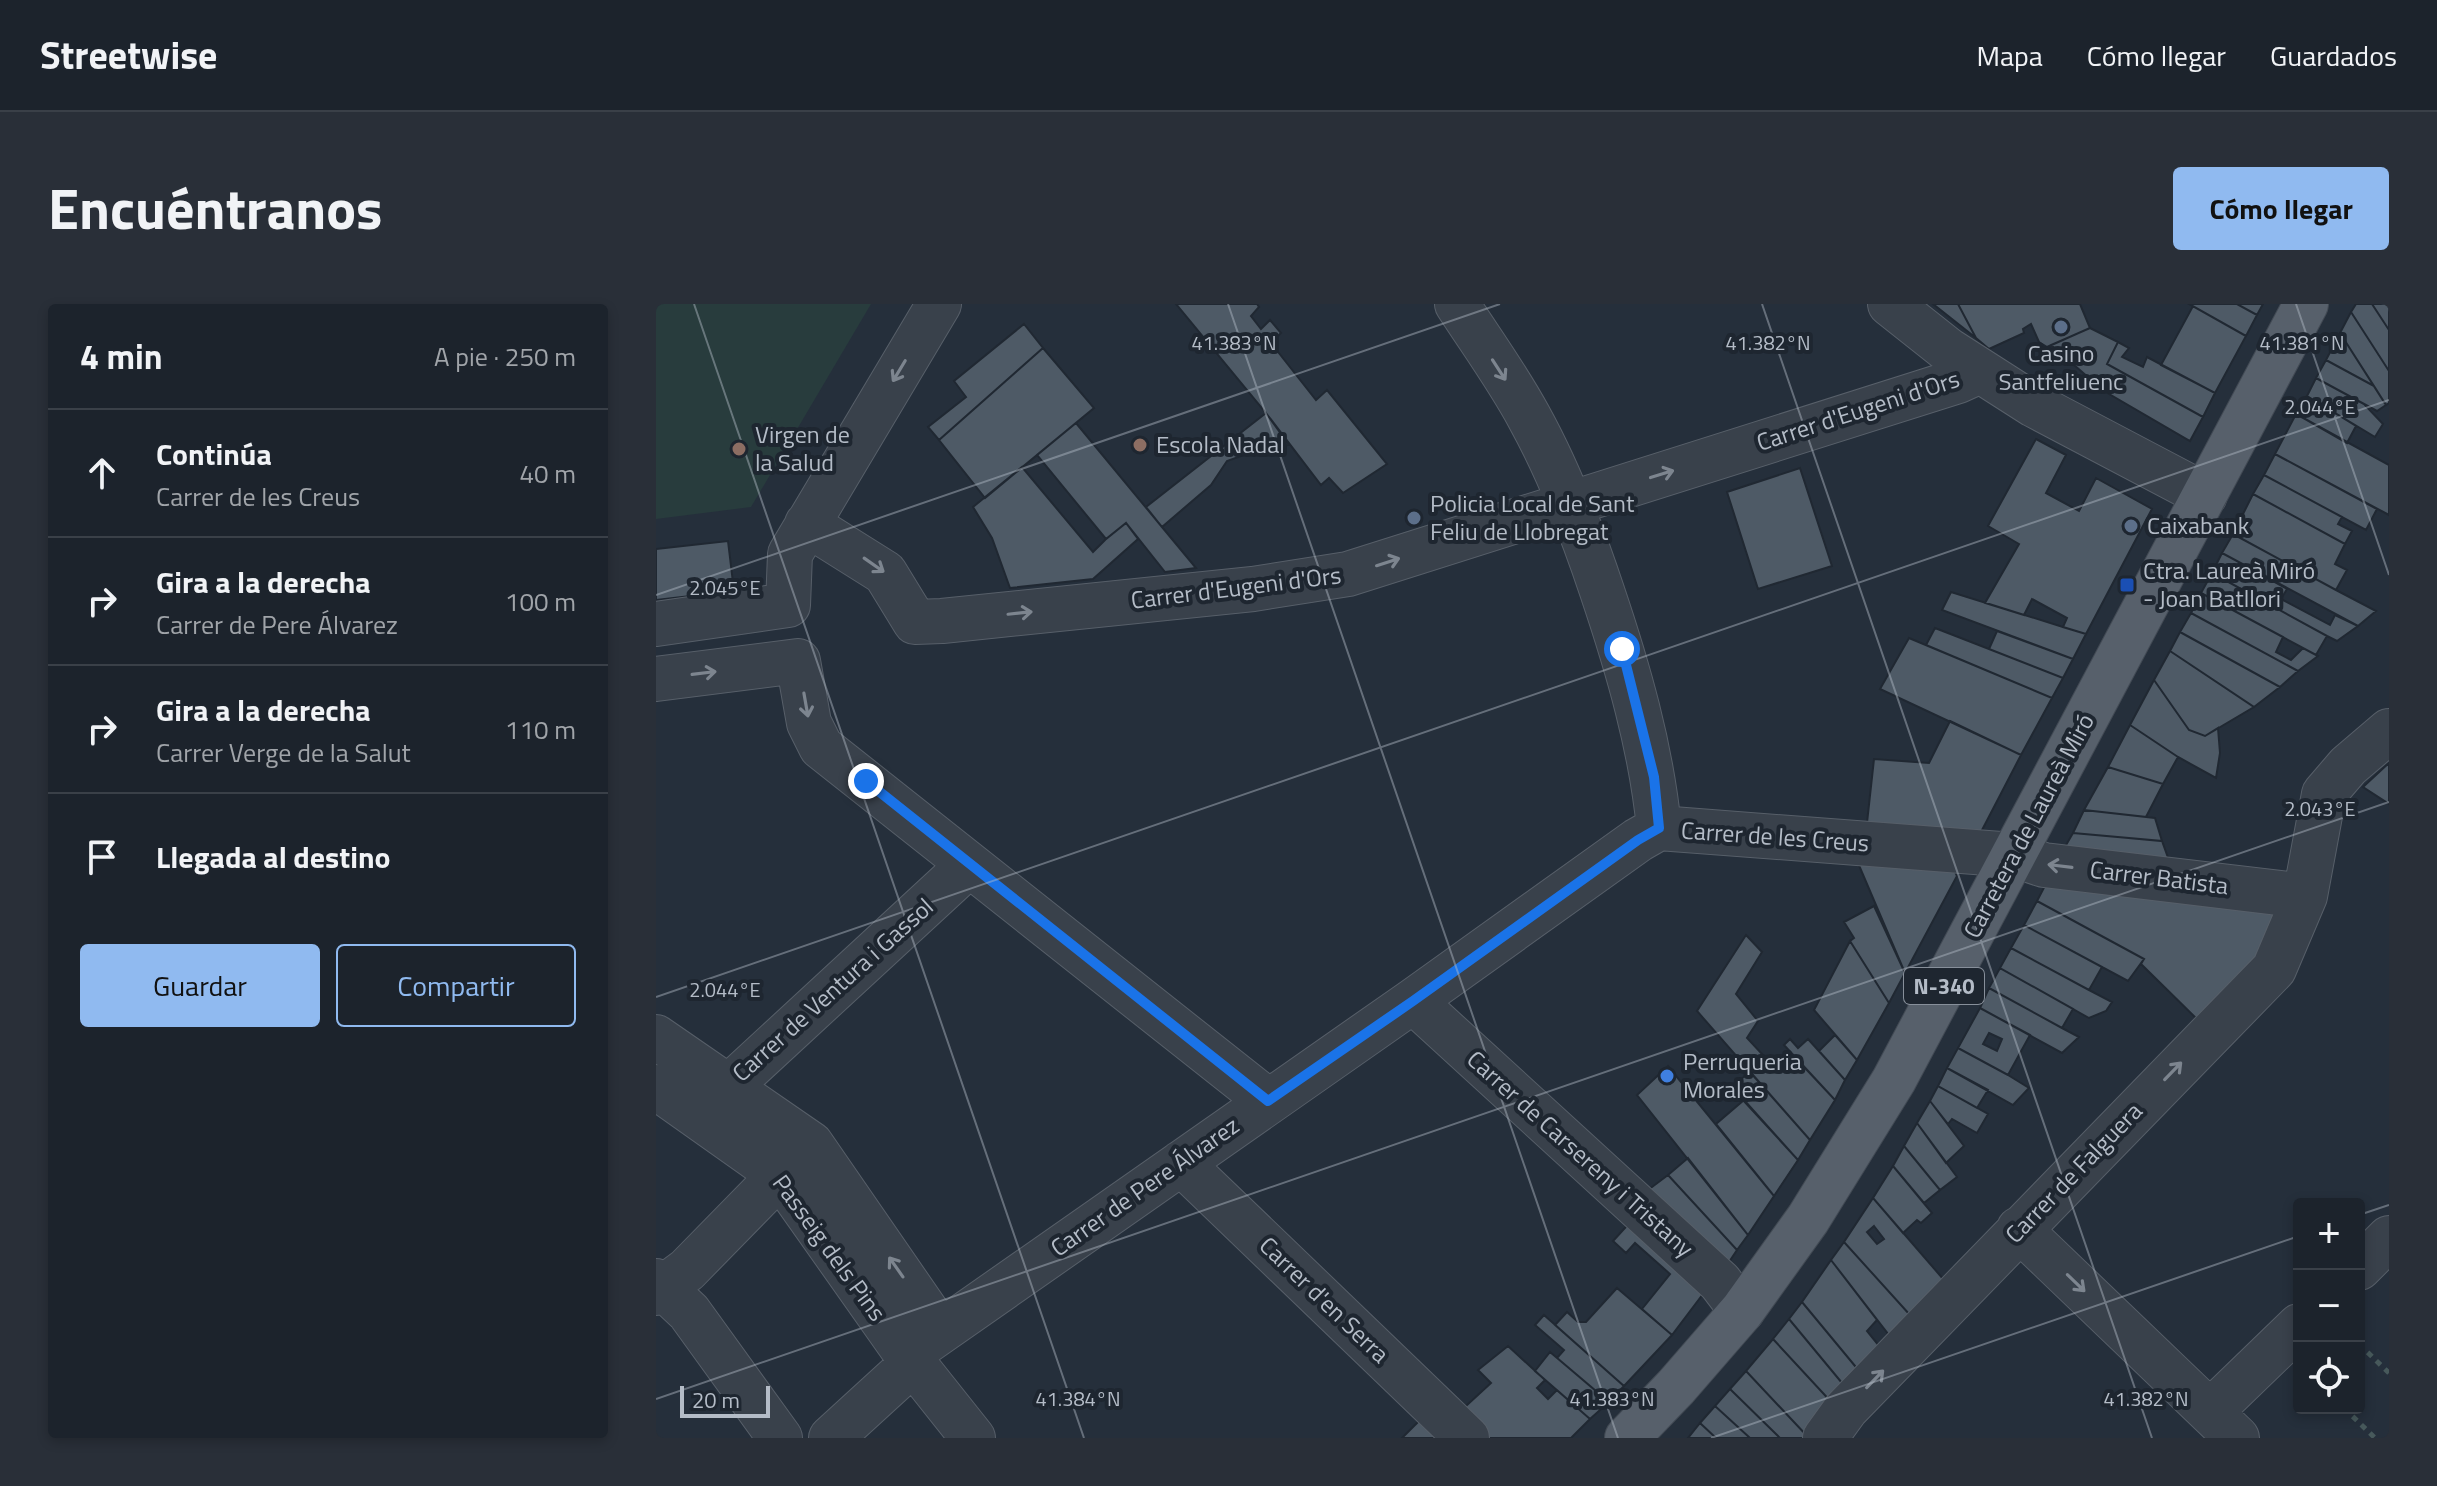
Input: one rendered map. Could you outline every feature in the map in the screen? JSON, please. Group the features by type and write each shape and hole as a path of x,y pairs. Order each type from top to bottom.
{"main road":[{"name":"Carretera de Laureà Miró","path":"1627,1438 1742,1311 1808,1219 1894,1080 1996,854 2205,495 2306,304"}],"street":[{"path":"656,624 788,605 790,554 939,304"},
{"name":"Carrer de les Creus","path":"1457,304 1528,415 1561,480 1582,531 1622,649 1654,777 1659,828 1996,854"},
{"path":"1890,304 1948,350 2034,405 2205,495"},
{"name":"Carrer d'Eugeni d'Ors","path":"807,524 885,573 915,622 1253,589 1348,574 1958,381 1980,371"},
{"path":"656,679 798,661 809,723 821,747 1268,1101"},
{"name":"Carrer de Falguera","path":"1825,1438 1846,1409 2274,969 2305,896 2324,794 2348,766 2389,731"},
{"name":"Carrer de Pere Álvarez","path":"831,1438 920,1350 1268,1101 1659,828"},
{"name":"Carrer Batista","path":"1996,854 2044,865 2305,896"},
{"name":"Carrer de Ventura i Gassol","path":"713,1101 969,865"},
{"name":"Carrer de Carsereny i Tristany","path":"1413,1001 1720,1282 1742,1311"},
{"name":"Passeig dels Pins","path":"656,1037 780,1175 920,1350"},
{"name":"Passeig dels Pins","path":"656,1087 713,1101 811,1144 920,1350 973,1438"},
{"name":"Carrer d'en Serra","path":"1181,1163 1467,1438"},
{"path":"780,1175 687,1270 658,1287 689,1312 780,1438"},
{"path":"2019,1229 2224,1425 2293,1334"},
{"path":"2365,1262 2389,1238"}],"path":[{"path":"2365,1350 2389,1373"},
{"path":"2350,1414 2375,1438"}],"green space":[{"name":"Virgen de la Salud","path":"656,304 871,304 751,507 656,519"}],"building":[{"path":"1176,304 1257,304 1259,307 1251,316 1261,329 1270,320 1281,333 1271,343 1316,400 1327,390 1387,464 1343,493 1329,478 1321,485"},
{"path":"1933,304 1958,304 1976,338"},
{"name":"Casino Santfeliuenc","path":"1958,304 2080,304 2090,328 2047,347 2039,342 2031,324 2023,329 2024,333 1989,349 1976,338"},
{"path":"2189,304 2237,304 2257,315 2246,336"},
{"path":"2237,304 2263,304 2257,315"},
{"path":"2356,304 2372,304 2389,330 2389,371 2351,312"},
{"path":"2372,304 2389,304 2389,330"},
{"path":"2193,306 2246,336 2215,393 2161,365"},
{"path":"2351,312 2389,371 2389,403 2386,405 2340,333"},
{"path":"1024,324 1043,348 939,440 928,427 966,397 954,381"},
{"path":"2090,328 2118,342 2107,364 2203,417 2190,441 2104,391 2051,345"},
{"path":"2340,333 2374,386 2326,360"},
{"path":"2118,342 2129,348 2122,357 2143,367 2147,357 2215,393 2203,417 2107,364"},
{"path":"1043,348 1094,408 985,498 939,440"},
{"path":"2326,360 2374,386 2386,405 2377,411 2316,378"},
{"path":"2316,378 2364,404 2383,424 2375,437 2307,396"},
{"path":"2307,396 2356,426 2347,443 2296,414"},
{"path":"1266,413 1289,445 1266,447 1227,461 1211,485 1162,527 1146,507"},
{"path":"2296,414 2389,465 2389,515 2275,454"},
{"path":"1076,423 1196,568 1165,572 1126,523 1106,539 1037,455"},
{"path":"2036,439 2066,455 2046,493 2079,511 2096,478 2152,509 2086,634 2063,627 2067,618 2032,599 2024,615 1985,603 2019,544 1988,526"},
{"path":"2275,454 2377,509 2366,530 2264,475"},
{"path":"1022,467 1093,552 1126,523 1138,539 1093,579 1010,588 992,538 973,507"},
{"path":"1800,468 1832,566 1758,589 1727,492"},
{"path":"2264,475 2342,517 2338,524 2352,531 2345,544 2253,494"},
{"path":"2253,494 2345,544 2335,564 2347,570 2336,590 2233,534"},
{"path":"2233,534 2376,611 2358,626 2222,553"},
{"path":"728,541 734,591 656,600 656,549"},
{"path":"2222,553 2287,589 2281,599 2330,625 2335,615 2358,626 2337,641 2327,636 2212,573"},
{"path":"2212,573 2327,636 2316,655 2201,593"},
{"path":"1951,592 2086,634 2073,659 1942,610"},
{"path":"2201,593 2283,637 2276,652 2291,660 2303,648 2318,656 2298,671 2191,613"},
{"path":"2191,613 2298,671 2280,687 2180,632"},
{"path":"1935,628 2063,678 2052,698 1926,645"},
{"path":"1997,631 2073,659 2063,678 1989,649"},
{"path":"2180,632 2280,687 2254,707 2170,651"},
{"path":"1909,638 2052,698 2021,755 1880,689"},
{"path":"2170,651 2254,707 2205,736 2189,730 2154,680"},
{"path":"2154,680 2189,730 2205,736 2218,728 2220,753 2216,778 2130,725"},
{"path":"1950,721 2021,755 1981,832 1866,832 1874,759 1929,763"},
{"path":"2130,725 2178,757 2163,784 2108,767"},
{"path":"2389,763 2389,804 2363,787"},
{"path":"2108,767 2163,784 2146,817 2084,810"},
{"path":"2084,810 2155,818 2162,841 2073,833"},
{"path":"2073,833 2162,841 2171,866 2062,852"},
{"path":"1855,856 1951,863 1957,876 1905,973"},
{"path":"2050,876 2269,900 2280,920 2264,951 2202,1024 2141,964 2144,959 2037,901"},
{"path":"2037,901 2144,959 2128,981 2024,925"},
{"path":"1874,906 1905,973 1889,1003 1850,941 1854,938 1844,922"},
{"path":"2024,925 2102,967 2089,990 2011,948"},
{"path":"1746,935 1762,952 1736,994 1758,1021 1747,1038 1775,1068 1791,1053 1835,1100 1810,1140 1697,1011"},
{"path":"1850,941 1889,1003 1857,1060 1814,1010"},
{"path":"2011,948 2112,1002 2106,1011 2089,1018 2000,968"},
{"path":"2000,968 2073,1009 2062,1028 1989,988"},
{"path":"1989,988 2079,1037 2062,1053 1980,1008"},
{"path":"1980,1008 2030,1035 2008,1075 1958,1048","holes":["1989,1033 2002,1039 1997,1051 1983,1044"]},
{"path":"1835,1035 1857,1060 1845,1080 1819,1051"},
{"path":"1790,1039 1798,1048 1808,1039 1845,1080 1835,1100 1784,1045"},
{"path":"1958,1048 2029,1088 2013,1105 1947,1068"},
{"path":"1668,1066 1774,1196 1748,1235 1637,1095"},
{"path":"1947,1068 1988,1090 1977,1108 1938,1086"},
{"path":"1750,1072 1810,1140 1798,1160 1731,1087"},
{"path":"1938,1086 1988,1114 1977,1133 1952,1119 1948,1124 1930,1101"},
{"path":"1744,1100 1798,1160 1774,1196 1716,1124"},
{"path":"1930,1101 1964,1146 1946,1163 1917,1123"},
{"path":"1917,1123 1957,1177 1940,1190 1904,1146"},
{"path":"1904,1146 1940,1190 1924,1203 1893,1166"},
{"path":"1688,1158 1748,1235 1737,1250 1668,1175"},
{"path":"1893,1166 1932,1213 1921,1223 1917,1220 1903,1233 1873,1198"},
{"path":"1668,1175 1737,1250 1727,1265 1648,1190"},
{"path":"1873,1198 1944,1280 1910,1315 1844,1242","holes":["1874,1226 1884,1239 1877,1244 1867,1232"]},
{"path":"1634,1218 1709,1286 1672,1335 1642,1309 1670,1274 1635,1243 1626,1253 1613,1241"},
{"path":"1844,1242 1910,1315 1889,1335 1831,1260"},
{"path":"1831,1260 1877,1320 1867,1331 1880,1347 1860,1372 1802,1302"},
{"path":"1617,1288 1672,1335 1624,1386 1555,1325 1567,1312 1578,1322 1586,1322"},
{"path":"1802,1302 1860,1372 1847,1389 1789,1319"},
{"path":"1544,1315 1624,1386 1609,1402 1557,1358 1564,1350 1535,1325"},
{"path":"1789,1319 1847,1389 1834,1405 1773,1339"},
{"path":"1773,1339 1834,1405 1808,1437 1746,1371"},
{"path":"1508,1346 1545,1380 1537,1388 1548,1399 1557,1390 1590,1419 1571,1438 1477,1438 1454,1417 1491,1383 1478,1370"},
{"path":"1550,1352 1609,1402 1590,1419 1535,1371"},
{"path":"1746,1371 1807,1438 1780,1438 1730,1389"},
{"path":"1730,1389 1780,1438 1750,1438 1715,1406"},
{"path":"1715,1406 1750,1438 1716,1438 1700,1423"},
{"path":"1424,1416 1448,1438 1402,1438"},
{"path":"1700,1423 1716,1438 1688,1438"}],"place":[{"name":"Casino Santfeliuenc","path":"2061,327"},
{"name":"Escola Nadal","path":"1140,445"},
{"name":"Virgen de la Salud","path":"739,449"},
{"name":"Policia Local de Sant Feliu de Llobregat","path":"1414,518"},
{"name":"Caixabank","path":"2131,526"},
{"name":"Ctra. Laureà Miró - Joan Batllori","path":"2127,585"},
{"name":"Perruqueria Morales","path":"1667,1076"}],"route":[{"path":"866,781 1268,1101 1659,828 1654,777 1622,649"}]}
